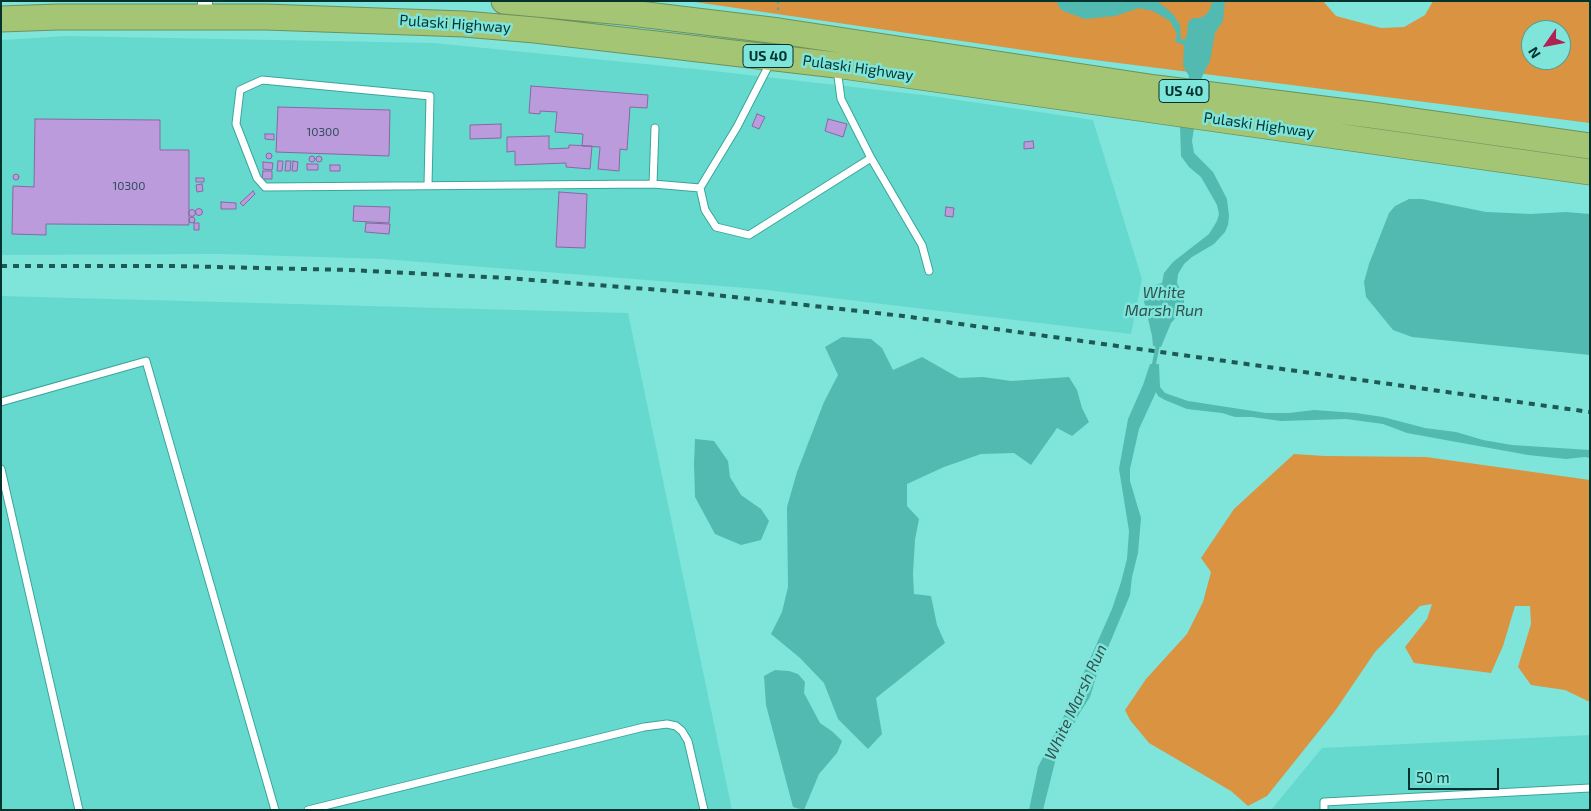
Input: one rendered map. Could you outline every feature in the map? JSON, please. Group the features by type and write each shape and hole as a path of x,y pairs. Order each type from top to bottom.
{"highway":[{"name":"Pulaski Highway","path":"504,1 623,12 776,44 836,65 1590,172"},
{"name":"Pulaski Highway","path":"1,19 205,9 776,44 1156,88 1371,115 1590,146"}],"lane":[{"path":"776,44 737,127 700,188 705,210 716,228 749,235 871,158"},
{"path":"836,65 841,99 871,158 922,245 929,272"},
{"path":"428,185 430,96 262,80 240,90 236,124 257,178 266,187 653,184 700,188"},
{"path":"653,184 655,128"},
{"path":"1,402 146,361 275,810"},
{"path":"1,469 79,810"},
{"path":"308,810 667,724 676,726 688,741 704,810"},
{"path":"1324,810 1324,802 1590,788"}],"shaded area":[{"path":"688,1 1323,1 1336,16 1381,28 1404,27 1425,15 1433,1 1590,1 1590,123 1071,57"},
{"path":"66,36 434,43 705,70 932,96 1093,120 1142,279 1131,334 758,289 383,259 221,254 1,255 1,40"},
{"path":"1,296 628,313 732,810 1,810"},
{"path":"1294,454 1426,457 1590,480 1590,702 1565,690 1531,685 1518,667 1531,624 1530,606 1515,606 1503,646 1491,673 1414,663 1405,647 1427,619 1432,604 1420,606 1375,652 1335,711 1267,796 1248,806 1231,791 1149,743 1130,720 1125,710 1146,679 1187,634 1203,602 1211,572 1201,558 1234,509"},
{"path":"1590,735 1590,810 1271,810 1322,748"}],"water":[{"name":"White Marsh Run","path":"1056,1 1157,1 1173,14 1180,25 1181,39 1185,40 1188,22 1193,18 1204,16 1209,11 1213,1 1225,1 1223,21 1215,33 1210,61 1202,77 1192,141 1194,153 1213,172 1227,199 1228,225 1225,232 1214,244 1192,257 1184,264 1178,274 1177,283 1184,298 1184,305 1181,312 1171,323 1161,347 1153,346 1144,301 1146,294 1155,285 1162,283 1164,273 1173,262 1209,234 1219,214 1217,205 1201,177 1189,167 1181,156 1180,125 1189,76 1183,66 1184,45 1176,42 1177,34 1170,21 1153,11 1139,8 1115,16 1085,19 1061,10"},
{"path":"1409,199 1422,199 1486,212 1531,214 1566,212 1590,214 1590,355 1412,337 1393,330 1366,297 1364,282 1389,213 1395,206"},
{"path":"842,337 871,339 882,348 893,370 922,357 959,378 983,377 1011,381 1069,377 1077,390 1082,408 1089,422 1072,436 1057,428 1031,465 1014,453 981,454 944,467 907,484 907,506 919,519 915,540 914,594 931,596 937,625 945,643 876,698 882,734 868,749 838,719 824,683 800,658 771,634 782,612 788,587 787,507 797,472 824,402 838,375 825,347"},
{"name":"White Marsh Run","path":"1150,364 1159,364 1160,387 1165,393 1188,401 1266,413 1314,410 1356,413 1383,417 1425,428 1456,432 1483,440 1512,445 1590,450 1590,458 1566,459 1528,455 1407,433 1383,424 1346,419 1281,421 1235,417 1222,413 1187,409 1165,400 1158,396 1156,392 1139,429 1130,469 1130,481 1141,518 1138,553 1130,595 1097,674 1090,697 1079,714 1055,762 1043,810 1029,810 1038,767 1070,704 1112,609 1121,582 1127,559 1129,531 1119,469 1128,419"},
{"path":"695,439 714,441 728,461 730,477 741,495 761,509 769,521 761,540 741,545 715,534 695,497"},
{"path":"775,670 798,674 805,682 804,693 820,723 842,741 837,753 819,774 804,810 793,807 766,705 764,676"}],"building":[{"path":"531,86 648,95 647,108 630,107 627,150 620,149 619,171 598,169 600,147 582,146 583,134 555,132 557,112 540,111 540,114 529,113"},
{"path":"278,107 390,110 389,156 276,152"},
{"path":"757,114 765,117 759,129 752,126"},
{"path":"35,119 160,120 160,150 189,150 189,225 46,224 46,235 12,234 13,186 34,187"},
{"path":"828,119 847,124 843,137 825,131"},
{"path":"501,124 501,138 470,139 470,125"},
{"path":"265,134 274,134 274,140 265,139"},
{"path":"549,136 549,149 569,148 569,145 592,146 590,169 566,167 566,163 515,165 515,151 507,152 507,137"},
{"path":"1033,141 1034,148 1024,149 1024,142"},
{"path":"269,153 272,156 269,159 266,156"},
{"path":"312,156 315,159 312,162 309,159"},
{"path":"319,156 322,159 319,162 316,159"},
{"path":"278,161 283,161 282,171 277,171"},
{"path":"286,161 291,161 290,171 285,171"},
{"path":"293,161 298,162 297,171 292,171"},
{"path":"263,162 273,163 272,170 263,169"},
{"path":"307,164 318,164 318,170 307,170"},
{"path":"330,165 340,165 340,171 330,171"},
{"path":"263,171 272,171 272,179 262,179"},
{"path":"16,174 19,177 16,180 13,177"},
{"path":"196,178 204,178 204,182 196,182"},
{"path":"202,184 203,191 197,192 196,185"},
{"path":"253,191 255,194 243,206 240,203"},
{"path":"559,192 587,194 585,248 556,247"},
{"path":"221,202 236,203 236,209 221,209"},
{"path":"354,206 390,207 389,223 353,221"},
{"path":"946,207 954,208 953,217 945,216"},
{"path":"199,209 202,212 199,215 196,212"},
{"path":"192,210 195,213 192,216 189,213"},
{"path":"192,217 195,220 192,223 189,220"},
{"path":"194,223 199,223 199,230 194,230"},
{"path":"366,223 390,224 389,234 365,232"}],"waterway":[{"name":"White Marsh Run","path":"1153,369 1158,344"}],"railway":[{"path":"1,266 173,266 349,270 507,278 698,293 903,316 1590,412"}]}
